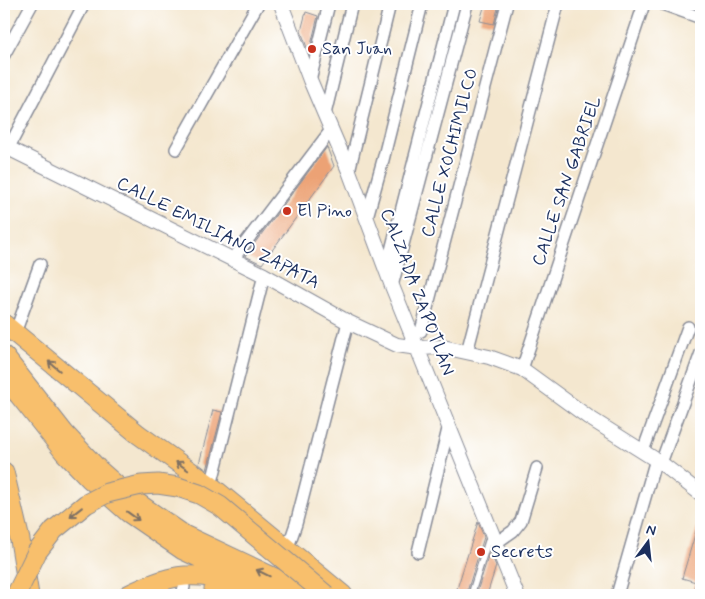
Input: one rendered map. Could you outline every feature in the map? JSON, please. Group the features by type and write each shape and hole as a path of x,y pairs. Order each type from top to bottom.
{"highway":[{"path":"9,328 138,434 212,486 342,595"},
{"path":"4,356 65,434 98,469 132,499 184,535 212,547 306,595"},
{"path":"4,379 19,394 65,453 89,478 129,513 183,550 259,593"},
{"path":"4,472 20,540 29,595"},
{"path":"16,595 37,552 54,530 86,504 107,493 141,485 158,484 178,487 199,494 220,506 326,595"},
{"path":"130,595 155,582 178,576 203,575 259,593"},
{"path":"130,595 226,590 259,593"}],"street":[{"path":"4,56 32,4"},
{"path":"6,147 84,4"},
{"path":"176,149 258,4"},
{"path":"310,80 329,4"},
{"path":"325,114 352,4"},
{"path":"349,171 390,4"},
{"path":"367,217 384,160 422,4"},
{"path":"386,270 454,4"},
{"path":"392,286 467,4"},
{"name":"CALLE XOCHIMILCO","path":"413,334 421,331 507,4"},
{"path":"468,352 558,4"},
{"name":"CALLE SAN GABRIEL","path":"522,369 644,4"},
{"path":"662,4 701,18"},
{"name":"CALZADA ZAPOTLÁN","path":"284,7 310,80 349,171 392,286 517,595"},
{"path":"233,260 331,130"},
{"name":"CALLE EMILIANO ZAPATA","path":"6,147 264,275 348,322 397,345 418,348 443,347 489,357 522,369 588,417 659,461 701,494"},
{"path":"9,328 40,264"},
{"path":"212,486 264,275"},
{"path":"287,550 296,524 348,322"},
{"path":"643,451 688,327"},
{"path":"616,595 659,461 701,353"},
{"path":"418,552 449,424"},
{"path":"494,537 513,531 521,521 537,468"}],"lane":[{"path":"471,595 494,537"}],"building":[{"path":"485,4 499,4 494,24 480,21"},
{"path":"306,12 318,16 309,53 301,31"},
{"name":"El Pino","path":"327,147 334,166 262,264 245,256"},
{"path":"213,410 222,412 207,470 199,464"},
{"path":"699,521 701,521 701,595 692,595 696,582 682,578"},
{"path":"478,522 484,537 466,595 455,595"},
{"path":"490,551 496,566 487,595 476,595"}],"place":[{"name":"San Juan","path":"312,49"},
{"name":"El Pino","path":"287,211"},
{"name":"Secrets","path":"481,552"}]}
